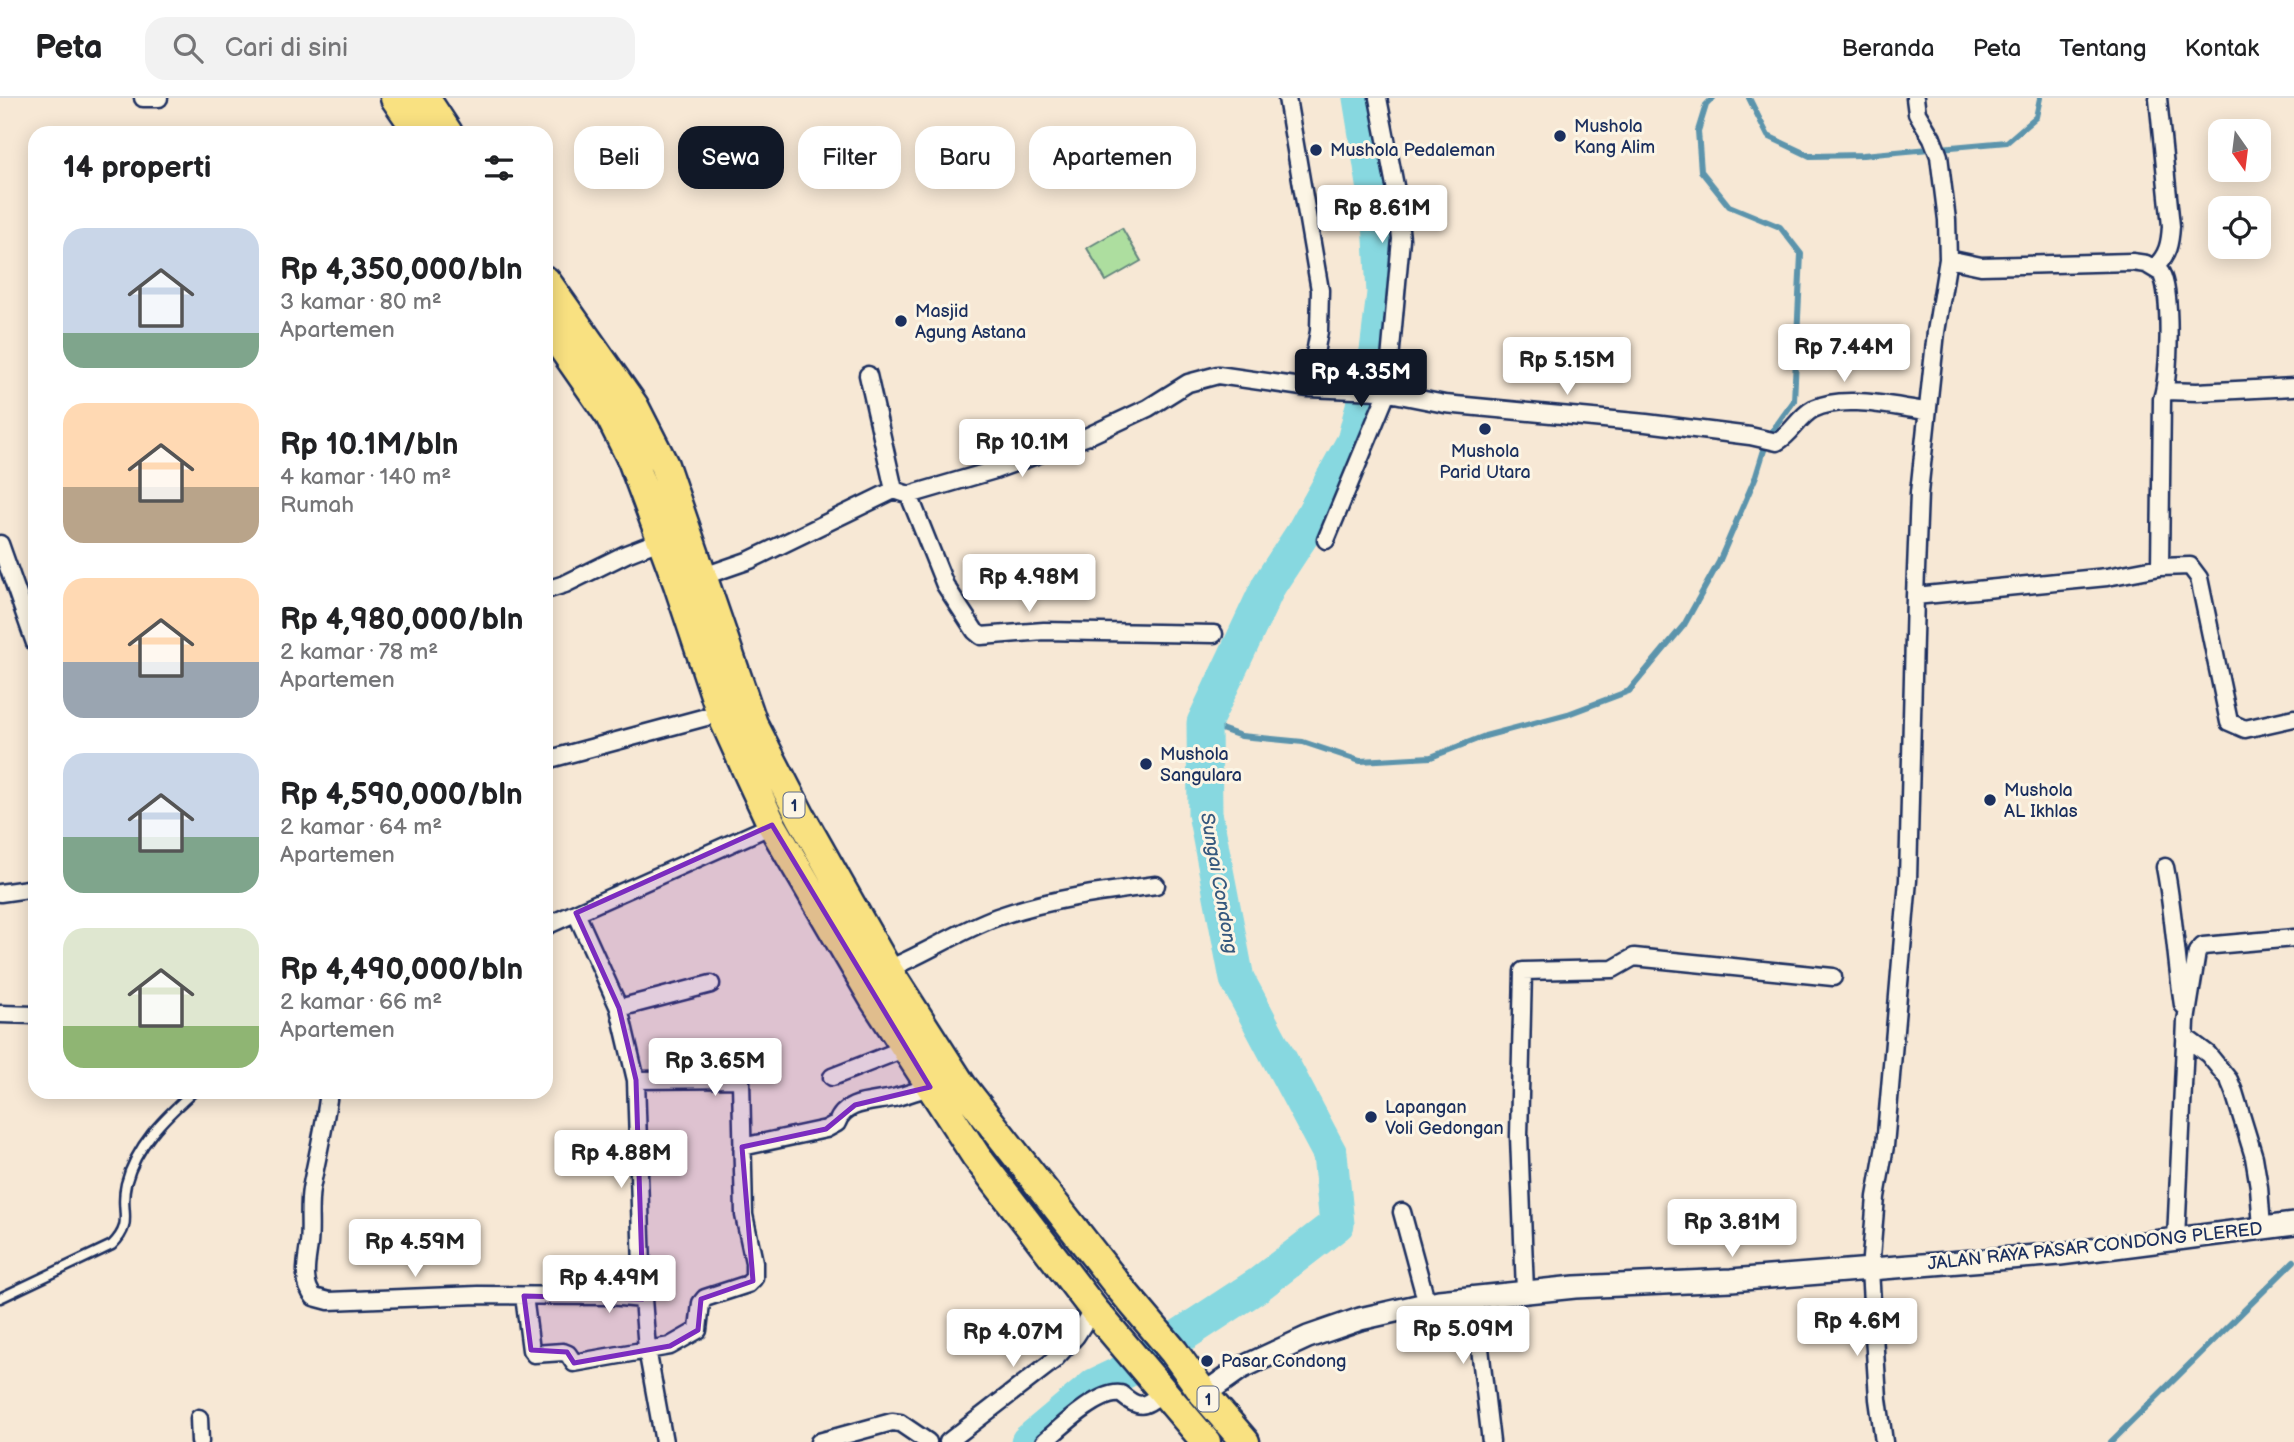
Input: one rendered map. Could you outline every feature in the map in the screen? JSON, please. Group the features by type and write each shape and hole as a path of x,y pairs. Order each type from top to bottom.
{"highway":[{"path":"395,98 414,126"},
{"path":"425,98 443,126"},
{"name":"1","path":"553,291 634,406 664,465 753,724 801,817 906,1048 976,1156 1094,1310 1206,1442"},
{"name":"1","path":"553,334 610,416 632,460 721,713 772,825 874,974 1120,1288 1174,1352 1204,1394 1245,1442"}],"street":[{"path":"143,98 159,98"},
{"path":"1287,98 1320,290 1319,331 1309,388"},
{"path":"1326,540 1383,392 1401,239 1396,191 1378,98"},
{"path":"1884,1442 1878,1399 1870,1270 1876,1197 1885,1146 1908,880 1919,493 1927,411 1948,258 1947,220 1939,156 1922,123 1915,98"},
{"path":"2155,267 2163,260 2169,246 2171,226 2158,98"},
{"path":"1948,258 1981,266 2132,262 2155,267 2164,279 2167,293 2168,365 2162,398 2160,567"},
{"path":"868,374 902,493 945,585 981,636 1044,631 1214,634"},
{"path":"701,576 751,560 902,493 995,470 1104,431 1184,385 1203,378 1232,376 1309,388 1383,392 1445,404 1750,436 1771,442 1782,440 1802,416 1837,402 1927,411"},
{"path":"2165,391 2294,387"},
{"path":"553,588 662,540"},
{"path":"0,544 28,623"},
{"path":"1915,596 2107,577 2160,567 2190,566 2199,578 2229,722 2245,729 2294,718"},
{"path":"553,758 721,713"},
{"path":"553,922 772,825"},
{"path":"2165,867 2171,898 2185,1029 2229,1080 2234,1092 2254,1157 2262,1228"},
{"path":"874,974 964,931 1015,911 1068,898 1156,885"},
{"path":"0,893 28,889"},
{"path":"576,913 619,1008 636,1080 643,1299 647,1349 664,1442"},
{"path":"2176,1239 2185,1029 2197,952 2199,948 2294,938"},
{"path":"1525,1291 1519,1136 1522,972 1613,969 1634,957 1833,977"},
{"path":"619,1008 711,984"},
{"path":"0,1014 28,1015"},
{"path":"832,1077 906,1048"},
{"path":"524,1296 531,1350 534,1354 563,1352 568,1354 574,1363 670,1346 698,1330 701,1303 705,1298 748,1284 754,1278 754,1262 744,1215 739,1080 636,1080"},
{"path":"742,1147 827,1129 837,1123 847,1109 930,1087"},
{"path":"328,1099 309,1209 307,1287 314,1297 329,1301 524,1296 643,1299"},
{"path":"1402,1212 1427,1304"},
{"name":"JALAN RAYA PASAR CONDONG PLERED","path":"1204,1394 1241,1368 1308,1337 1360,1319 1427,1304 1525,1291 1870,1270 2060,1254 2294,1224"},
{"path":"1474,1297 1491,1442"},
{"path":"948,1442 1053,1362 1094,1310"},
{"path":"1044,1442 1073,1416 1111,1394 1121,1394 1132,1405 1149,1403 1156,1382"},
{"path":"199,1418 200,1442"},
{"path":"819,1442 892,1422 900,1423 928,1442"}],"lane":[{"path":"0,1298 112,1245 122,1235 126,1227 125,1190 135,1158 151,1133 186,1099"}],"highlighted area":[{"path":"772,825 930,1087 855,1105 826,1129 742,1147 753,1281 701,1299 698,1330 670,1346 574,1363 567,1352 531,1350 524,1296 643,1299 636,1080 619,1008 576,913"}],"green space":[{"path":"1122,228 1141,261 1106,281 1087,248"}],"waterway":[{"name":"Sungai Condong","path":"1028,1442 1096,1385 1130,1369 1258,1285 1337,1224 1330,1154 1237,979 1205,813 1204,723 1269,585 1303,533 1354,441 1377,351 1384,293 1380,221 1360,98"},
{"path":"1204,723 1241,736 1303,742 1360,761 1431,757 1485,736 1568,714 1629,691 1684,625 1719,562 1756,476 1768,437 1794,401 1801,254 1780,227 1729,206 1701,171 1698,131 1706,105 1713,98"},
{"path":"1749,98 1768,136 1810,156 1863,155 2007,142 2036,117 2040,98"},
{"path":"2111,1442 2294,1261"}],"place":[{"name":"Mushola Kang Alim","path":"1560,136"},
{"name":"Mushola Pedaleman","path":"1316,150"},
{"name":"Masjid Agung Astana","path":"901,321"},
{"name":"Mushola Parid Utara","path":"1485,429"},
{"name":"Mushola Sangulara","path":"1146,764"},
{"name":"Mushola AL Ikhlas","path":"1990,800"},
{"name":"Lapangan Voli Gedongan","path":"1371,1117"},
{"name":"Pasar Condong","path":"1207,1361"}]}
